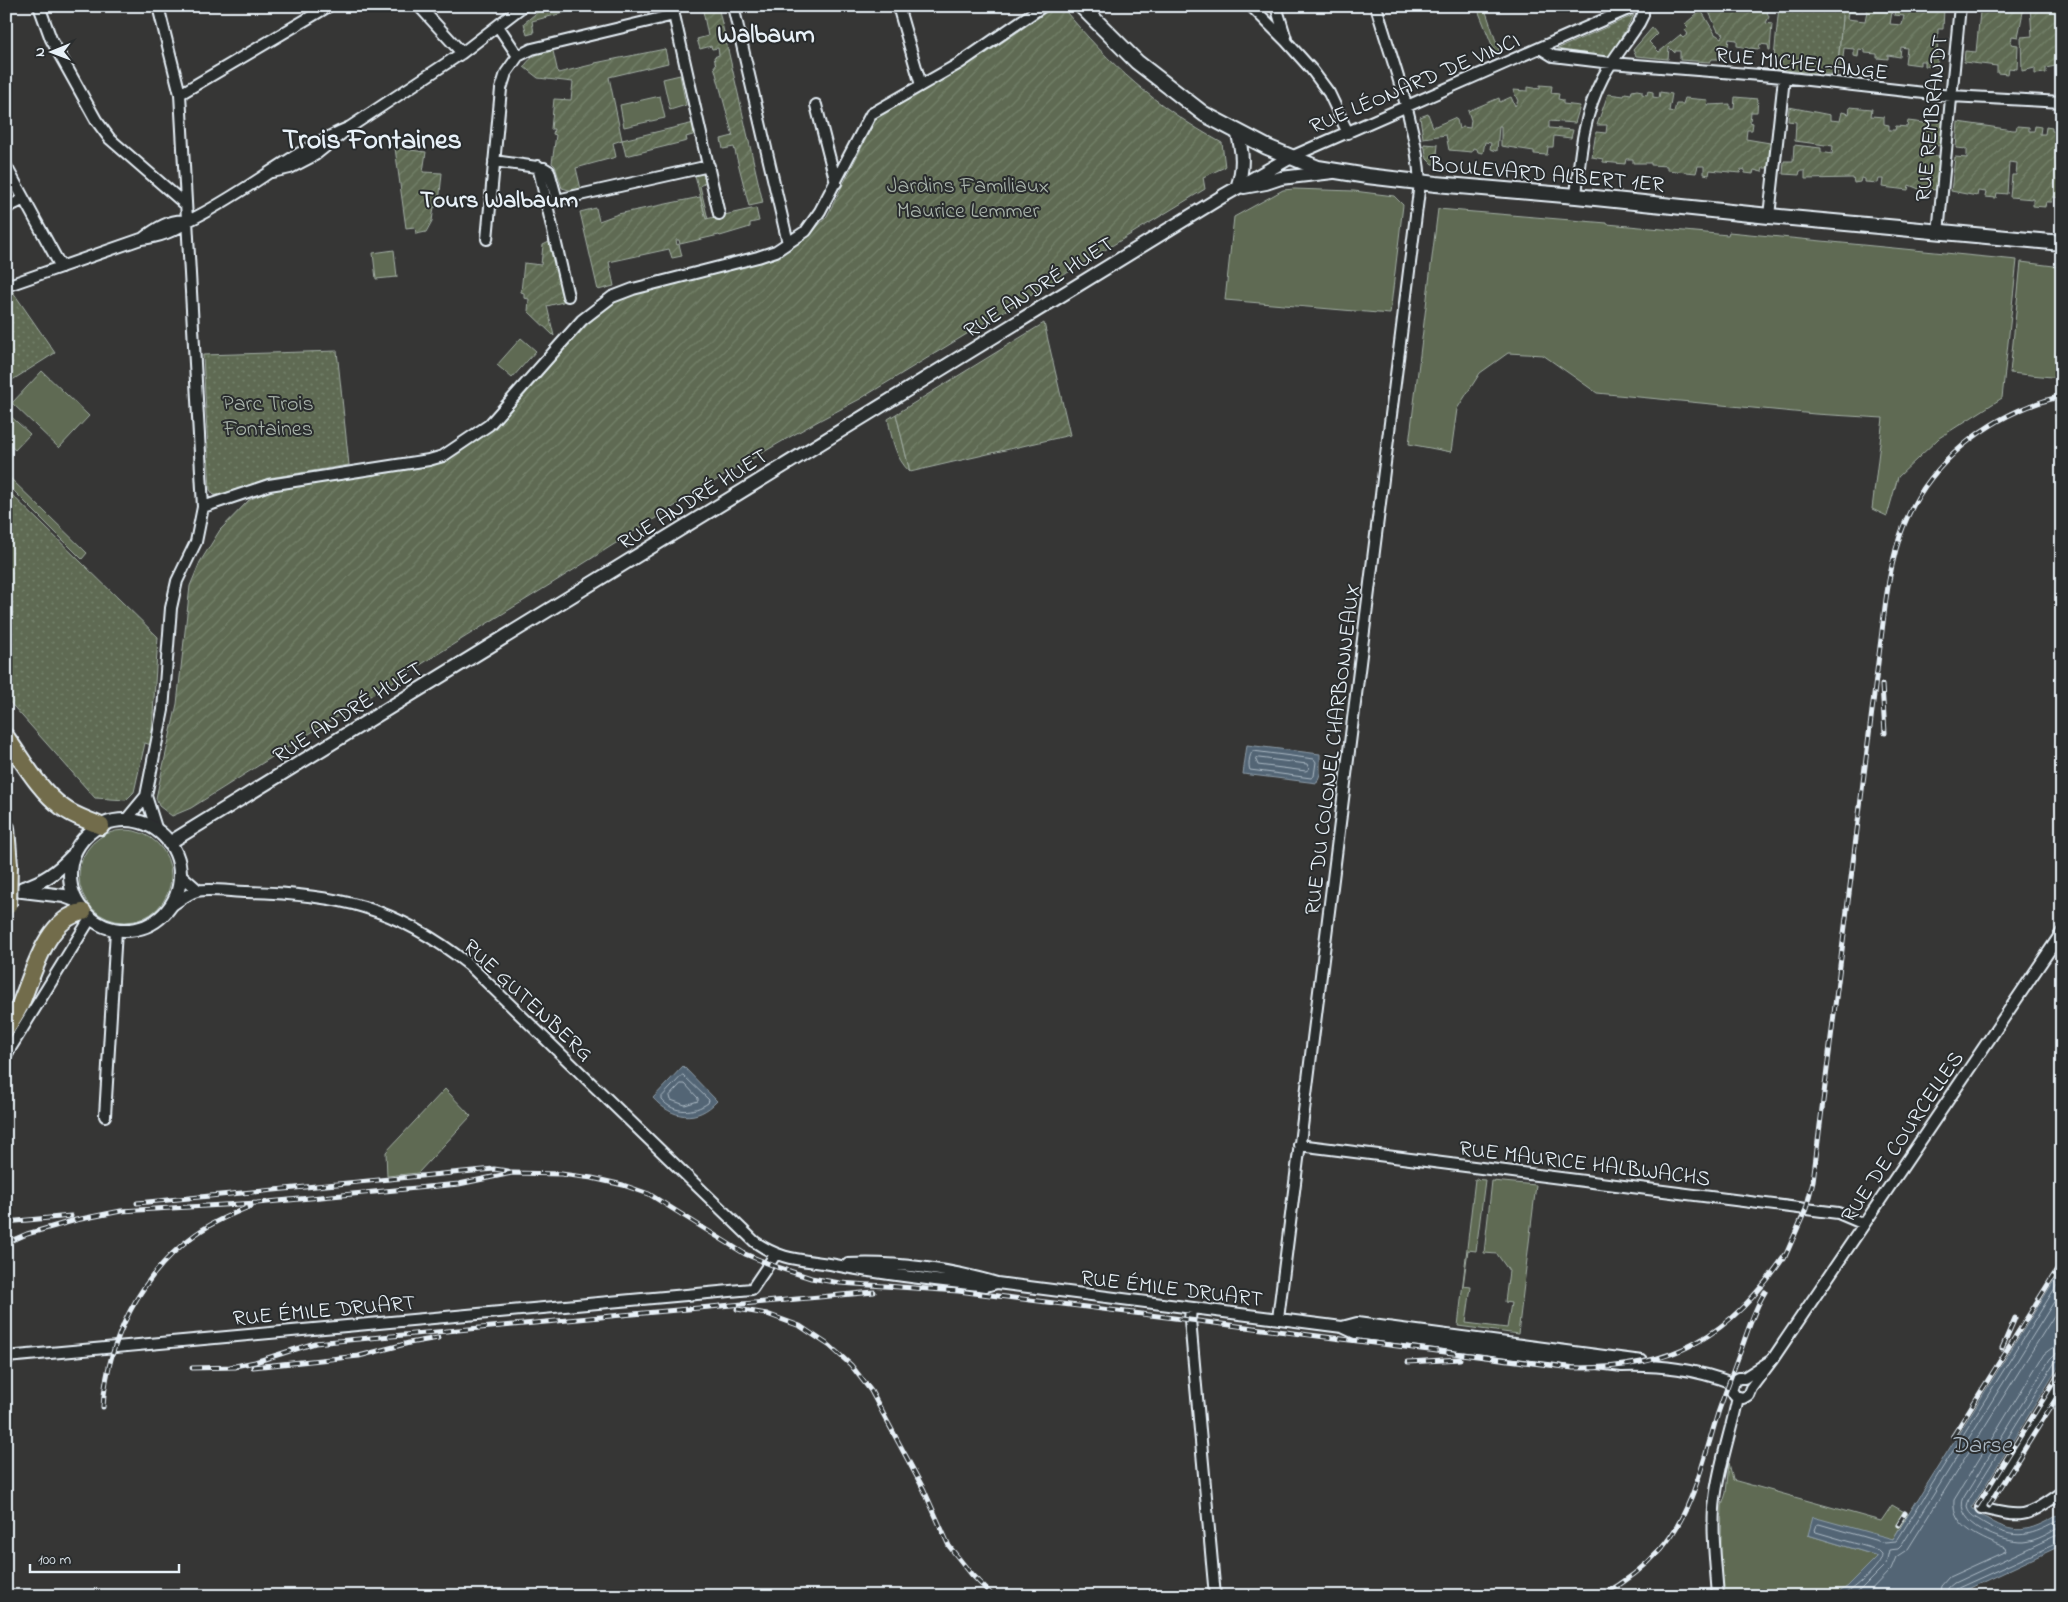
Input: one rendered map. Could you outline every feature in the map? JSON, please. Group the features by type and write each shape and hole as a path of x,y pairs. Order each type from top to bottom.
{"highway":[{"path":"6,737 46,792 56,802 70,813 101,826"},
{"path":"6,828 9,864 7,912"},
{"path":"6,1028 19,1006 46,942 73,914 83,910"}],"main road":[{"name":"BOULEVARD ALBERT 1ER","path":"1081,6 1137,62 1204,114 1291,157 1318,168 1420,183 1576,196 1938,233 2062,243"}],"street":[{"path":"39,6 51,39 96,120 110,139 186,206"},
{"path":"126,820 146,796 163,710 174,594 177,580 196,542 203,507 180,94 158,6"},
{"path":"180,94 329,6"},
{"path":"419,6 462,53"},
{"path":"6,286 141,240 153,230 178,219 188,221 271,173 290,168 315,155 350,127 462,53 523,6"},
{"path":"733,6 788,243"},
{"path":"898,6 921,86"},
{"path":"203,507 269,485 429,460 443,456 489,425 582,320 612,297 633,289 776,251 806,231 836,183 872,114 960,63 1043,6"},
{"path":"1251,6 1286,41 1329,93 1348,133"},
{"path":"1276,6 1286,41"},
{"name":"RUE DU COLONEL CHARBONNEAUX","path":"1278,1319 1420,183 1419,167 1406,108 1376,6"},
{"name":"RUE LÉONARD DE VINCI","path":"1291,157 1635,6"},
{"path":"1576,196 1583,129 1597,91 1612,63 1639,23 1643,15 1643,6"},
{"name":"RUE REMBRANDT","path":"1938,233 1960,6"},
{"path":"487,240 501,89 506,73 518,56 532,49 673,11 719,214"},
{"path":"498,26 518,56"},
{"name":"RUE MICHEL-ANGE","path":"1540,48 1554,56 1612,63 1784,78 1951,96 2062,102"},
{"path":"1769,216 1784,78"},
{"path":"816,105 836,183"},
{"path":"1237,131 1243,164 1242,176 1237,188"},
{"name":"RUE ANDRÉ HUET","path":"169,843 1237,188 1291,157"},
{"path":"494,161 538,166 552,202 568,296"},
{"path":"6,166 61,267"},
{"path":"552,202 708,166"},
{"path":"1237,188 1266,183 1281,178 1336,172"},
{"path":"6,208 24,199"},
{"path":"146,796 157,831"},
{"path":"12,889 39,884 58,870 74,854 88,834 101,826 126,820 142,823 157,831 169,843 177,857 180,874 178,888 171,906"},
{"path":"74,854 70,870 70,886 83,910"},
{"path":"12,889 64,896 116,930 140,929 160,918 171,906 198,890 180,874"},
{"name":"RUE GUTENBERG","path":"198,890 303,894 347,901 386,914 426,934 468,964 736,1224 755,1242 775,1255"},
{"path":"6,1055 83,910"},
{"path":"105,1116 116,930"},
{"name":"RUE DE COURCELLES","path":"1738,1397 1746,1397 1772,1360 2062,932"},
{"name":"RUE MAURICE HALBWACHS","path":"1299,1145 1830,1212 1848,1216 1864,1224"},
{"name":"RUE ÉMILE DRUART","path":"6,1357 752,1290 775,1255 805,1262 832,1265 858,1263 901,1266 972,1276 997,1284 1342,1327 1356,1323 1646,1361 1654,1365 1708,1374 1732,1383"},
{"path":"1191,1308 1190,1320 1215,1596"},
{"name":"RUE DE COURCELLES","path":"1732,1383 1738,1378 1744,1378 1772,1360"},
{"path":"1744,1378 1749,1382 1751,1388"},
{"path":"2062,1379 1981,1508 2009,1515 2025,1515 2062,1492"},
{"path":"1718,1596 1714,1501 1721,1461 1731,1431 1738,1397 1731,1390 1732,1383"}],"green space":[{"path":"545,6 590,6 532,21 534,33 527,35 524,23"},
{"path":"702,6 718,6 763,203 749,206 734,147 723,149 721,139 733,136 714,66 716,66 714,57 719,55 718,48 712,49 711,46 700,49 697,39 708,36"},
{"path":"1474,6 1484,6 1500,53 1496,55 1478,10"},
{"path":"1715,6 1721,6 1722,8 1727,6 1779,6 1767,12 1769,17 1766,23 1772,24 1770,50 1768,45 1760,44 1759,49 1750,48 1748,51 1748,48 1737,46 1737,40 1729,39 1724,59 1712,59 1710,62 1680,60 1680,51 1675,51 1675,53 1669,47 1668,59 1636,56 1633,50 1652,28 1657,34 1649,42 1659,52 1680,35 1683,38 1688,34 1685,30 1688,27 1685,24 1701,10 1715,34 1721,38 1724,34 1718,31 1709,12 1717,11"},
{"path":"1779,6 1843,6 1837,75 1773,69"},
{"path":"1843,6 1864,6 1863,9 1856,8 1855,13 1848,12 1847,19 1865,21 1868,6 1893,6 1890,24 1902,25 1904,16 1894,15 1896,6 1954,6 1953,10 1944,9 1943,29 1938,29 1937,67 1925,66 1925,61 1920,61 1920,65 1905,63 1907,48 1901,47 1900,57 1888,55 1888,59 1877,58 1877,54 1865,53 1865,50 1859,49 1858,57 1854,56 1854,49 1844,48 1842,67 1838,67"},
{"path":"1969,6 2024,7 2018,37 2012,36 2011,44 2018,45 2017,69 2009,68 2008,74 1997,73 1997,66 1964,62 1965,51 1976,52 1980,12 1968,11"},
{"path":"2030,6 2041,6 2042,11 2048,10 2047,6 2062,6 2062,61 2059,62 2060,65 2046,68 2046,73 2035,74 2035,68 2022,71 2021,37 2032,36"},
{"name":"Jardins Familiaux Maurice Lemmer","path":"1054,7 1062,7 1098,48 1135,83 1176,114 1222,143 1225,167 1203,177 1205,189 860,399 821,419 708,486 191,808 172,816 159,806 156,798 177,704 190,586 200,562 220,530 249,500 272,490 446,462 502,417 591,317 620,298 781,253 811,234 827,216 878,115 984,55"},
{"path":"1634,15 1609,58 1557,49"},
{"path":"665,49 668,63 609,77 622,140 613,143 616,157 576,168 581,189 569,190 562,188 555,166 552,163 556,135 553,134 554,129 551,129 554,99 571,100 573,82 538,78 524,67 527,63 536,55 553,51 558,73 595,63"},
{"path":"680,75 686,105 670,110 663,79"},
{"path":"1540,85 1552,86 1551,93 1559,94 1558,99 1563,100 1563,104 1580,106 1575,123 1549,121 1549,128 1573,130 1571,138 1554,136 1553,147 1548,147 1547,155 1534,154 1534,151 1501,146 1501,126 1499,126 1497,151 1490,149 1491,143 1485,142 1483,153 1473,148 1472,152 1449,150 1446,135 1423,138 1420,117 1428,114 1433,127 1454,118 1457,120 1459,129 1463,127 1470,128 1471,120 1468,111 1499,98 1500,102 1511,97 1515,106 1518,101 1513,90 1528,91 1528,87 1540,89"},
{"path":"1637,90 1647,95 1648,91 1653,92 1653,97 1659,98 1660,92 1672,94 1669,111 1674,112 1676,104 1683,104 1685,98 1708,100 1707,105 1730,104 1730,109 1734,109 1735,97 1758,99 1757,112 1751,112 1750,122 1753,123 1752,130 1747,130 1746,139 1770,143 1768,168 1763,168 1762,172 1754,170 1753,174 1745,173 1745,170 1741,169 1740,173 1710,170 1709,175 1704,174 1704,166 1698,166 1696,173 1667,170 1667,166 1651,165 1651,163 1633,163 1633,159 1626,159 1625,164 1603,162 1603,159 1592,157 1596,132 1606,133 1607,125 1597,125 1608,94 1624,96 1625,93 1631,94 1632,91"},
{"path":"660,96 665,118 624,127 620,105"},
{"path":"1789,107 1830,115 1830,120 1840,121 1842,112 1849,114 1850,107 1872,109 1871,116 1884,117 1884,124 1889,125 1889,130 1895,130 1896,126 1907,127 1908,121 1924,123 1925,119 1943,121 1941,146 1929,145 1928,155 1940,156 1936,190 1925,189 1925,191 1919,191 1919,189 1909,185 1908,190 1882,187 1883,179 1879,179 1878,183 1865,182 1865,179 1861,178 1860,182 1854,183 1853,178 1805,179 1805,171 1800,171 1799,175 1783,174 1784,161 1793,161 1794,145 1821,148 1821,152 1832,154 1833,146 1795,141 1796,122 1788,121"},
{"path":"1958,122 2013,130 2016,130 2017,126 2029,127 2029,131 2034,131 2035,126 2041,127 2040,134 2045,134 2046,127 2052,128 2052,131 2062,132 2062,198 2053,197 2052,202 2046,202 2045,207 2033,206 2033,199 2010,197 2012,175 2016,175 2017,163 2009,162 2007,194 1997,193 1996,198 1985,197 1986,192 1978,191 1977,196 1951,191 1955,157 1967,158 1967,149 1956,148"},
{"path":"694,123 696,134 686,137 687,141 626,156 622,140"},
{"path":"1424,144 1438,145 1436,164 1432,164 1427,159"},
{"path":"395,148 426,152 423,172 442,173 439,203 434,207 432,221 426,232 416,234 415,227 406,228"},
{"path":"699,173 705,176 707,181 700,186 708,219 706,219 695,175"},
{"path":"1283,190 1354,191 1394,196 1403,205 1390,314 1225,300 1234,217"},
{"path":"700,197 706,219 756,208 759,221 750,223 750,227 720,236 680,244 679,240 676,240 682,256 672,258 669,249 609,262 614,286 598,290 580,212 596,208 599,221 618,214"},
{"path":"1438,209 1728,235 1729,232 2017,260 2002,398 1939,438 1898,477 1887,516 1872,509 1883,418 1815,414 1597,393 1543,355 1508,353 1480,373 1457,409 1451,452 1409,444"},
{"path":"553,240 565,298 563,302 547,306 554,336 528,311 529,299 524,298 524,293 521,292 524,263 541,265 543,245"},
{"path":"394,250 397,277 376,279 373,253"},
{"path":"2021,262 2062,267 2062,378 2010,373"},
{"path":"13,292 55,353 6,384 6,294"},
{"path":"1044,323 1070,435 910,472 896,414"},
{"path":"521,338 536,351 512,378 497,365"},
{"name":"Parc Trois Fontaines","path":"337,351 349,465 269,478 214,495 210,490 203,355"},
{"path":"42,371 89,416 59,448 12,403"},
{"path":"6,412 30,434 15,450 6,442"},
{"path":"896,414 910,472 901,461 891,434 888,419"},
{"path":"6,474 87,553 82,559 6,483"},
{"path":"6,489 158,637 151,745 145,743 134,792 126,800 95,798 6,698"},
{"path":"125,830 143,833 158,843 168,858 171,876 168,894 158,909 143,919 125,922 107,919 92,909 82,894 79,876 82,858 92,843 107,833"},
{"path":"445,1089 471,1116 418,1173 387,1176 386,1152"},
{"path":"1475,1179 1485,1180 1476,1251 1468,1250 1463,1286 1471,1287 1466,1323 1507,1328 1511,1303 1505,1302 1509,1271 1497,1254 1484,1253 1492,1181 1536,1185 1518,1334 1458,1326"},
{"path":"1729,1463 1733,1480 1881,1521 1892,1505 1908,1514 1893,1539 1808,1535 1878,1556 1847,1587 1833,1596 1722,1596 1720,1570 1722,1506 1726,1493"}],"water":[{"path":"1247,745 1320,754 1320,774 1317,783 1243,774"},
{"path":"683,1066 717,1101 701,1113 685,1116 676,1114 660,1105 653,1098"},
{"name":"Darse","path":"2062,1268 2062,1361 1972,1507 1979,1514 1999,1525 2017,1530 2034,1527 2062,1513 2062,1545 1953,1596 1833,1596 1847,1587 1878,1556 1808,1535 1813,1517 1893,1539"}],"railway":[{"path":"1784,1259 1806,1209 1813,1181 1886,599 1900,536 1911,510 1925,486 1963,445 1985,429 2010,415 2035,404 2062,396"},
{"path":"1882,685 1885,733"},
{"path":"137,1203 494,1169 508,1171"},
{"path":"6,1243 27,1234 76,1220 121,1211 257,1203 459,1184 512,1173 561,1174 623,1185 649,1194 745,1254 811,1278 840,1283 958,1291 1573,1368 1609,1367 1641,1362 1670,1354 1696,1342 1720,1327 1743,1307 1765,1283 1786,1254"},
{"path":"103,1407 111,1358 130,1310 143,1288 176,1250 196,1234 216,1222 251,1206"},
{"path":"6,1222 71,1216"},
{"path":"1953,1436 2062,1262"},
{"path":"230,1367 255,1362 315,1343 874,1292"},
{"path":"1601,1596 1648,1563 1661,1549 1681,1518 1696,1484 1718,1413 1750,1323 1765,1292"},
{"path":"737,1309 767,1314 800,1326 830,1346 851,1365 871,1391 924,1490 949,1546 972,1575 993,1596"},
{"path":"2002,1348 2015,1318"},
{"path":"253,1367 359,1356 409,1343 438,1338"},
{"path":"1408,1362 1460,1359"},
{"path":"192,1368 236,1367"},
{"path":"1977,1506 2062,1369"},
{"path":"1989,1506 2062,1389"},
{"path":"1898,1524 1905,1513"}],"district":[{"name":"Walbaum","path":"766,33"},
{"name":"Trois Fontaines","path":"372,138"},
{"name":"Tours Walbaum","path":"499,199"}]}
